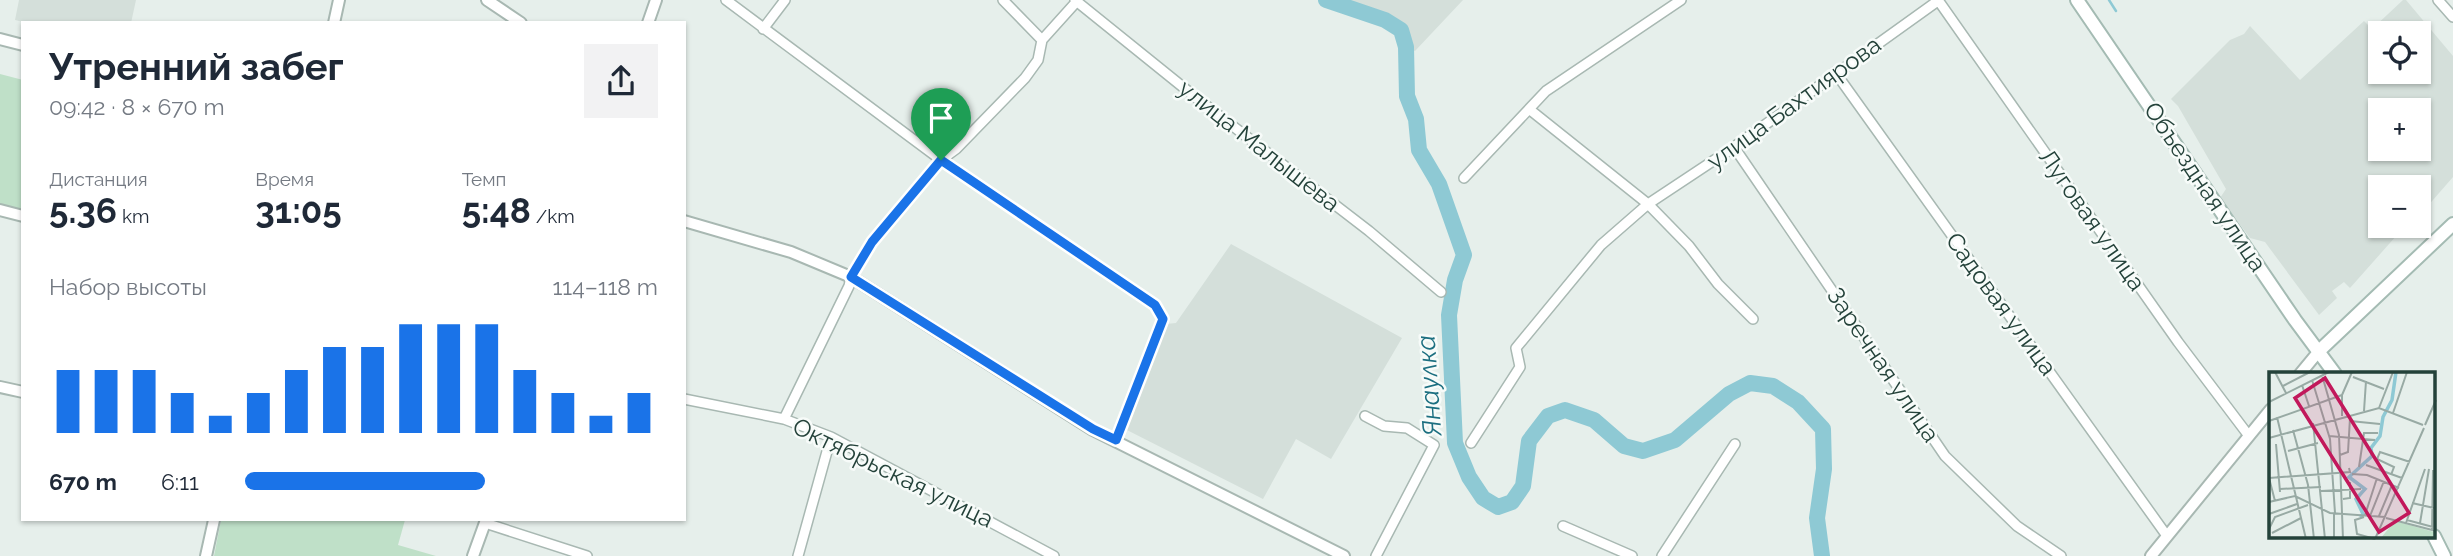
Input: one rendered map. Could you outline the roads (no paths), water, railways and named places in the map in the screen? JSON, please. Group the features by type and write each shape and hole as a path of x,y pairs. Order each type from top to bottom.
{"main road":[{"name":"Объездная улица","path":"2077,0 2295,320 2334,372"},
{"path":"2319,351 2453,224"},
{"path":"2435,538 2444,556"}],"street":[{"path":"335,21 340,0"},
{"path":"487,0 519,21"},
{"path":"649,21 656,0"},
{"path":"726,0 941,160 1155,305 1163,319 1116,440"},
{"path":"764,29 785,0"},
{"path":"1003,0 1042,40"},
{"path":"1464,178 1546,91 1681,0"},
{"name":"улица Бахтиярова","path":"1471,443 1520,367 1516,348 1601,244 1648,204 1734,147 1939,0"},
{"name":"Луговая улица","path":"1939,0 2147,298 2249,436"},
{"path":"2438,0 2453,17"},
{"path":"784,419 851,277 872,242 941,160 956,149 1025,78 1038,60 1042,40 1077,1"},
{"name":"улица Малышева","path":"1077,1 1441,292"},
{"path":"0,39 21,44"},
{"name":"Садовая улица","path":"1835,72 2167,536"},
{"path":"1529,109 1648,204 1689,246 1718,284 1753,319"},
{"name":"Заречная улица","path":"1734,147 1945,456 2017,526 2061,556"},
{"path":"0,210 21,215"},
{"path":"686,222 791,253 851,277 1093,429 1344,556"},
{"path":"2302,372 2319,351"},
{"path":"0,387 21,392"},
{"name":"Октябрьская улица","path":"686,399 784,419 831,437 1054,556"},
{"path":"2151,556 2269,411"},
{"path":"1365,416 1384,426 1407,428 1434,445 1376,556"},
{"path":"798,556 831,437"},
{"path":"1662,556 1735,444"},
{"path":"206,556 214,521"},
{"path":"472,556 485,521 587,556"},
{"path":"1563,526 1632,556"}],"waterway":[{"name":"Янаулка","path":"1326,0 1385,20 1401,30 1406,47 1407,96 1416,119 1419,150 1439,184 1464,255 1455,280 1449,315 1455,443 1469,477 1483,498 1498,507 1512,502 1523,486 1529,441 1548,416 1565,410 1594,420 1624,446 1643,451 1675,440 1729,394 1750,383 1773,386 1798,402 1823,429 1824,469 1817,518 1822,556"},
{"path":"2109,0 2116,11"}]}
